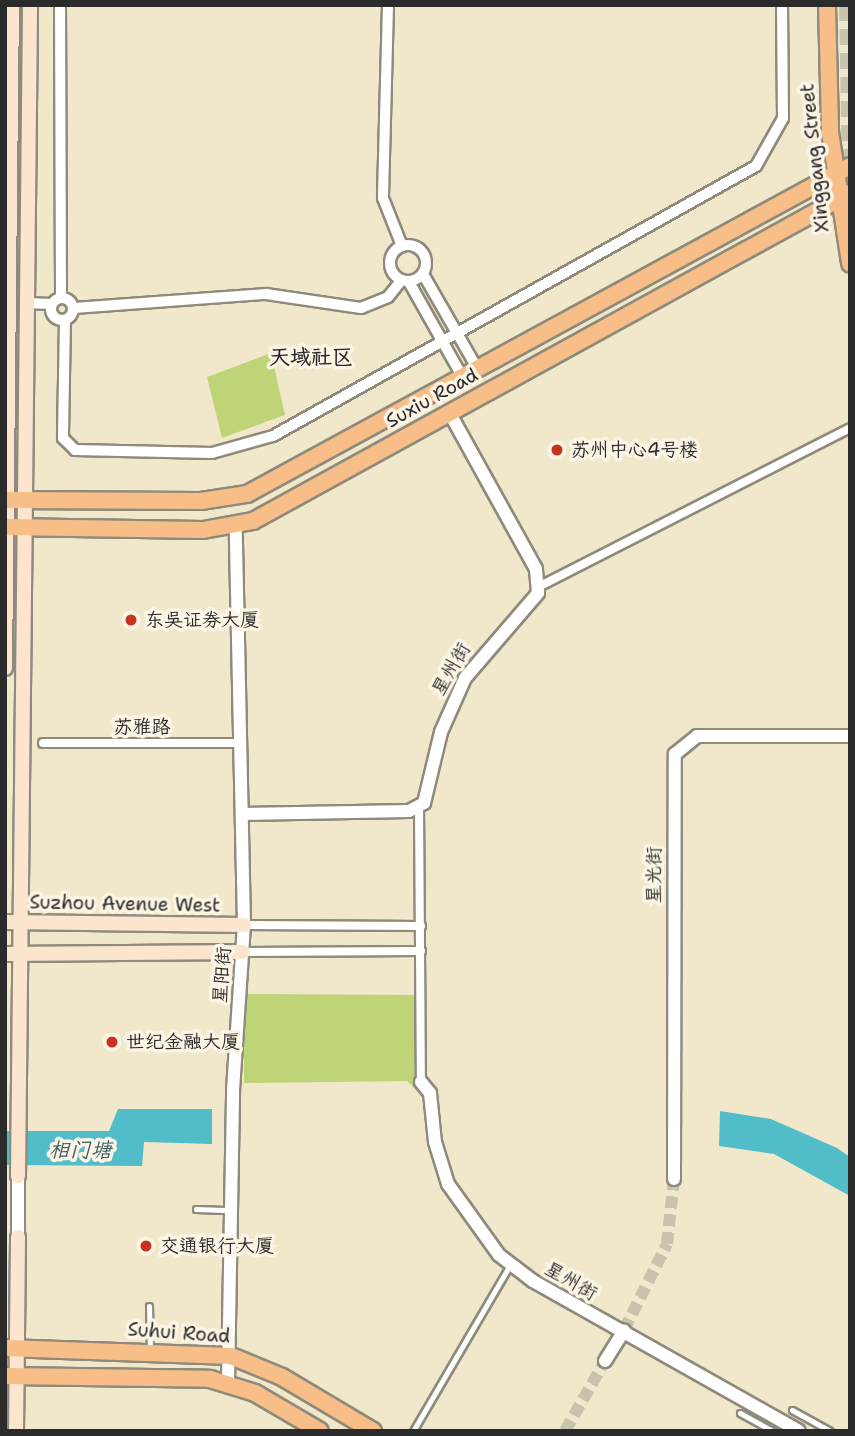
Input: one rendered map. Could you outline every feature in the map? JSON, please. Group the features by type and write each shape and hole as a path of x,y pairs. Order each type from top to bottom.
{"main road":[{"path":"12,5 6,409 12,500"},
{"path":"5,668 24,303 30,5"},
{"name":"Xinggang Street","path":"827,5 850,263"},
{"name":"Suxiu Road","path":"12,500 233,499 842,169"},
{"name":"Suxiu Road","path":"11,528 236,527 844,196"},
{"path":"11,528 12,954 18,1176"},
{"name":"Suzhou Avenue West","path":"12,922 244,925"},
{"path":"12,954 243,952"},
{"path":"16,1431 11,1348 18,1237"},
{"name":"Suhui Road","path":"11,1348 231,1356 282,1377 373,1431"},
{"path":"11,1376 228,1383 320,1431"}],"street":[{"path":"60,5 54,317 65,320"},
{"path":"388,5 383,198 402,246"},
{"path":"74,308 65,320 63,438 84,453 212,453 254,443 761,160 783,118 782,5"},
{"path":"402,246 422,252 423,274 456,331 469,372"},
{"path":"402,246 389,263 405,281 441,340 469,372"},
{"path":"24,303 56,301 74,308 266,294 361,308 388,297 405,281 423,274"},
{"path":"449,412 540,586 850,428"},
{"name":"星阳街","path":"228,1383 244,925 236,527"},
{"name":"星州街","path":"419,806 430,795 441,732 465,678 540,586"},
{"name":"星光街","path":"674,1179 675,754 697,736 850,736"},
{"name":"苏雅路","path":"43,743 242,743"},
{"path":"242,814 419,806 421,1082"},
{"path":"244,925 421,926"},
{"path":"243,952 421,951"},
{"name":"星州街","path":"421,1082 429,1093 435,1142 452,1190 479,1233 510,1265 799,1431"},
{"path":"18,1176 18,1237"},
{"path":"605,1361 624,1331"}],"lane":[{"path":"196,1209 232,1210"},
{"path":"413,1431 510,1265"},
{"path":"149,1306 149,1351"},
{"path":"792,1410 830,1431"},
{"path":"740,1413 772,1431"}],"green space":[{"path":"271,353 285,415 222,438 207,377"},
{"path":"244,994 418,995 421,1094 407,1081 244,1083"}],"water":[{"name":"相门塘","path":"118,1109 212,1109 212,1144 144,1142 142,1166 5,1165 5,1131 109,1131"},
{"path":"720,1111 771,1119 837,1148 850,1157 850,1196 774,1154 719,1146"}],"tunnel":[{"path":"847,5 850,183"},
{"path":"624,1330 667,1244 674,1179"},
{"path":"565,1431 605,1361"}],"place":[{"name":"苏州中心4号楼","path":"557,450"},
{"name":"东吴证券大厦","path":"131,620"},
{"name":"世纪金融大厦","path":"112,1042"},
{"name":"交通银行大厦","path":"146,1246"}],"district":[{"name":"天域社区","path":"311,357"}]}
